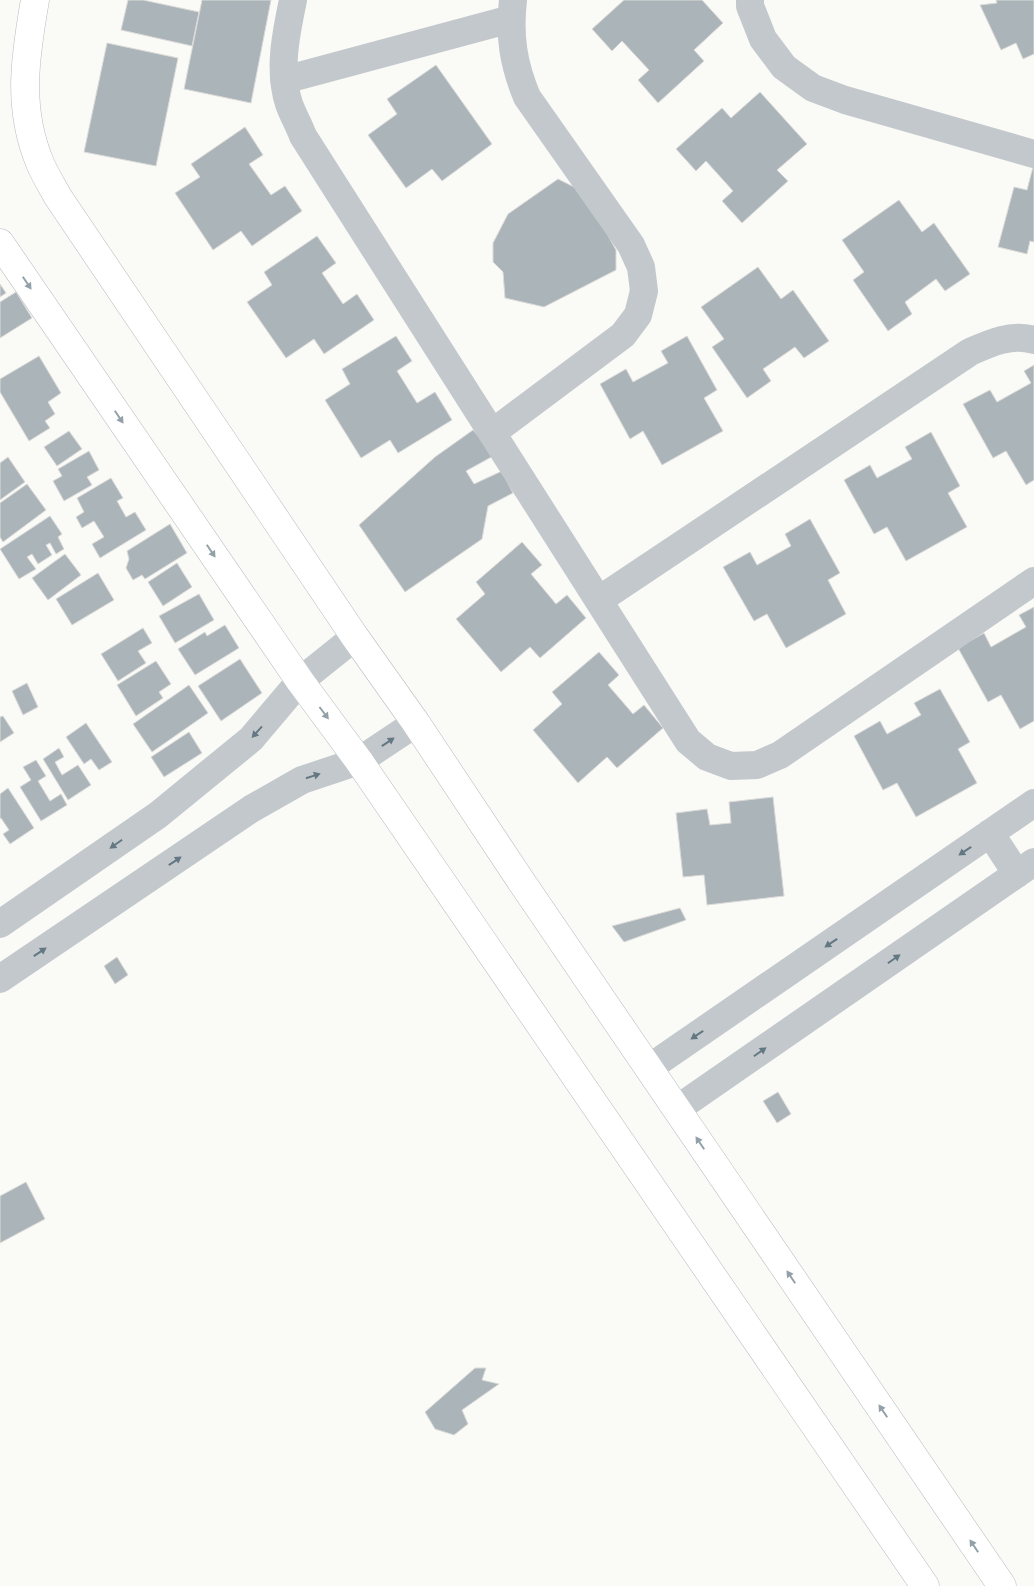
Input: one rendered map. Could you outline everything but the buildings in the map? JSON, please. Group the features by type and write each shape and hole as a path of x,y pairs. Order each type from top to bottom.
{"street":[{"path":"35,0 26,48 24,87 28,126 40,163 58,197 355,637 416,723 648,1068 1002,1586"},
{"path":"293,0 284,50 284,80 289,104 303,136 688,740 707,757 732,766 756,766 780,756 1034,582"},
{"path":"750,0 750,6 763,39 784,67 813,88 845,100 1034,154"},
{"path":"284,80 512,9 511,39 514,59 527,97 631,246 642,267 644,291 638,315 623,335 492,432"},
{"path":"0,243 300,681 359,761 925,1586"},
{"path":"599,600 970,352 997,340 1027,337 1034,340"},
{"path":"0,924 158,815 251,739 300,681 355,637"},
{"path":"0,980 251,809 302,780 359,761 416,723"},
{"path":"648,1068 1034,803"},
{"path":"677,1109 1025,868 990,833"}]}
